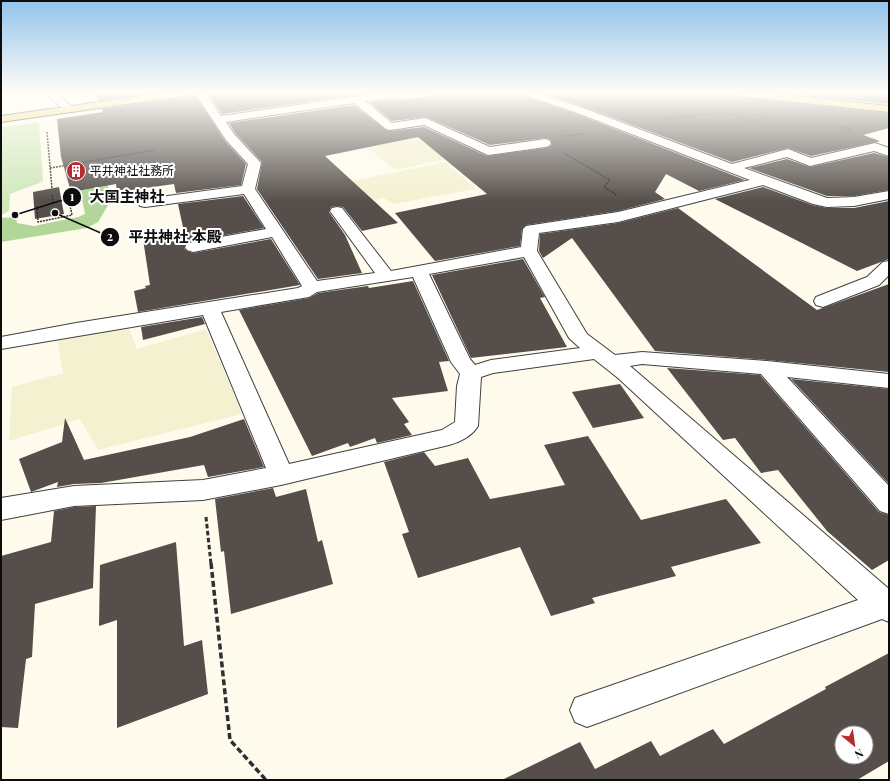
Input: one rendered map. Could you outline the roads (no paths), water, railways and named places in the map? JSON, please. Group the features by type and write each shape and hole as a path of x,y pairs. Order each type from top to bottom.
{"street":[{"path":"225,129 230,137 255,162 248,189 312,286"},
{"path":"443,129 488,151 545,143"},
{"path":"630,129 763,181 830,204 842,204 889,195"},
{"path":"730,168 788,153 810,162 875,147 889,152"},
{"path":"587,710 888,605 626,373 579,338 529,251 531,229 618,217 763,181"},
{"path":"145,203 248,189"},
{"path":"870,198 889,207"},
{"path":"337,212 387,277"},
{"path":"193,247 276,232"},
{"path":"1,343 61,331 210,309 303,293 312,286 387,277 529,251"},
{"path":"822,301 873,281 889,266"},
{"path":"419,271 461,362 471,373"},
{"path":"210,309 281,476"},
{"path":"471,373 491,367 605,357 642,358 767,368 889,381"},
{"path":"767,368 889,504"},
{"path":"1,509 74,496 203,490 281,476 449,437 466,426 468,412 467,383 471,373"}],"place":[{"name":"平井神社社務所","path":"76,171"},
{"name":"平井神社 本殿","path":"55,213"},
{"name":"大国主神社","path":"15,215"}]}
